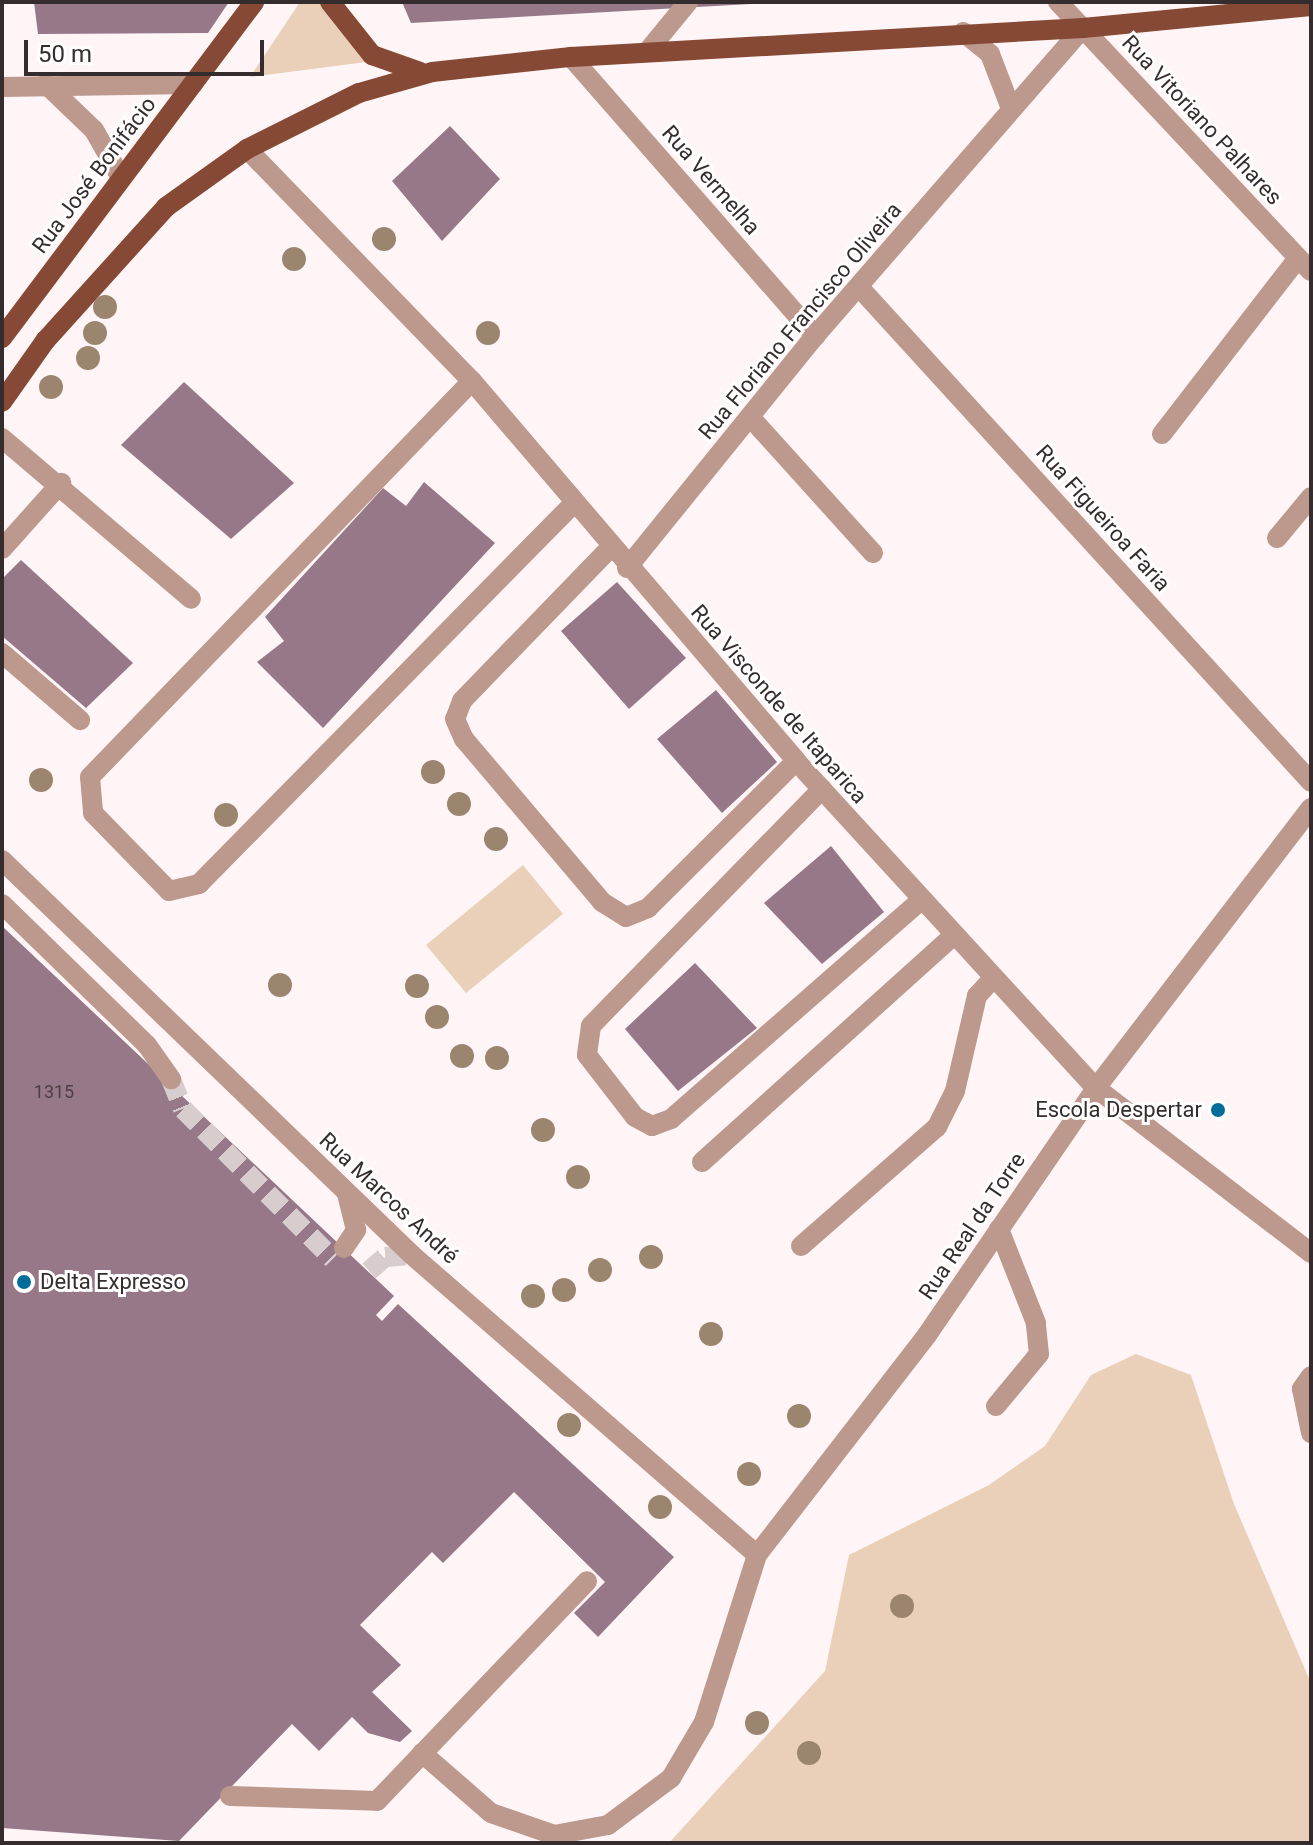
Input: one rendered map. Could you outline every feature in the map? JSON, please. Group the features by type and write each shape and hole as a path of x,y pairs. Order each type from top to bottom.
{"main road":[{"name":"Rua José Bonifácio","path":"2,338 11,314 121,178 254,2"},
{"path":"330,2 381,61 432,72"},
{"path":"2,402 45,341 166,207 247,149 359,93 432,72 571,57 963,32 1083,28 1252,6 1311,6"}],"street":[{"path":"647,52 688,2"},
{"name":"Rua Vitoriano Palhares","path":"1058,2 1304,265"},
{"name":"Rua Floriano Francisco Oliveira","path":"627,568 815,336 1010,106 1083,28"},
{"path":"963,32 990,54 1010,106"},
{"name":"Rua Vermelha","path":"571,57 815,336"},
{"path":"46,84 94,130 121,178"},
{"path":"2,87 193,84"},
{"name":"Rua Visconde de Itaparica","path":"247,149 472,381 627,568 796,761 1096,1088 1311,1253"},
{"path":"1162,434 1304,265"},
{"name":"Rua Figueiroa Faria","path":"859,287 1311,782"},
{"path":"472,381 90,777 93,813 169,891 199,884 574,503"},
{"path":"751,418 873,553"},
{"path":"2,438 61,483 191,599"},
{"path":"2,549 61,483"},
{"path":"1277,538 1311,497"},
{"path":"611,547 462,701 455,719 602,902 626,917 648,908 796,761"},
{"path":"2,653 80,720"},
{"path":"822,789 591,1026 587,1055 635,1117 652,1126 671,1119 922,899"},
{"name":"Rua Real da Torre","path":"757,1555 999,1229 1096,1088 1311,808"},
{"name":"Rua Marcos André","path":"2,860 346,1191 757,1555"},
{"path":"2,904 147,1045 171,1079"},
{"path":"702,1162 954,935"},
{"path":"801,1246 937,1127 955,1091 977,996 994,977"},
{"path":"344,1248 356,1230 346,1191"},
{"path":"996,1406 1039,1354 1036,1323 999,1229"},
{"path":"1311,1376 1302,1389 1311,1433"},
{"path":"422,1753 513,1826 571,1835 627,1814 686,1759 719,1684 757,1555"},
{"path":"230,1796 377,1801 587,1581"}],"shaded area":[{"path":"300,2 322,2 366,62 250,77"},
{"path":"523,865 563,914 466,993 426,945"},
{"path":"1136,1354 1191,1375 1234,1504 1311,1683 1311,1843 669,1843 825,1671 849,1555 989,1485 1045,1446 1091,1375"}],"building":[{"path":"34,2 229,2 208,33 38,34"},
{"path":"402,2 751,2 751,4 411,23"},
{"path":"450,126 500,179 442,241 392,181"},
{"path":"184,382 294,483 231,539 121,445"},
{"path":"424,482 495,543 323,728 257,662 284,641 265,617 383,488 406,506"},
{"path":"21,560 133,663 86,708 2,636 2,579"},
{"path":"617,582 686,658 629,709 561,631"},
{"path":"716,690 777,762 722,813 657,739"},
{"path":"831,846 884,912 822,964 764,903"},
{"path":"2,926 394,1296 376,1315 382,1321 398,1304 674,1557 598,1637 574,1613 605,1582 514,1492 443,1563 432,1552 360,1625 401,1665 372,1692 412,1731 400,1742 368,1733 352,1717 319,1751 292,1724 179,1841 2,1828"},
{"path":"695,963 757,1028 678,1091 625,1029"}],"tunnel":[{"path":"171,1079 183,1109 333,1259"},
{"path":"369,1271 385,1257 412,1255"}],"place":[{"name":"Escola Despertar","path":"1218,1110"},
{"name":"Delta Expresso","path":"24,1282"}]}
